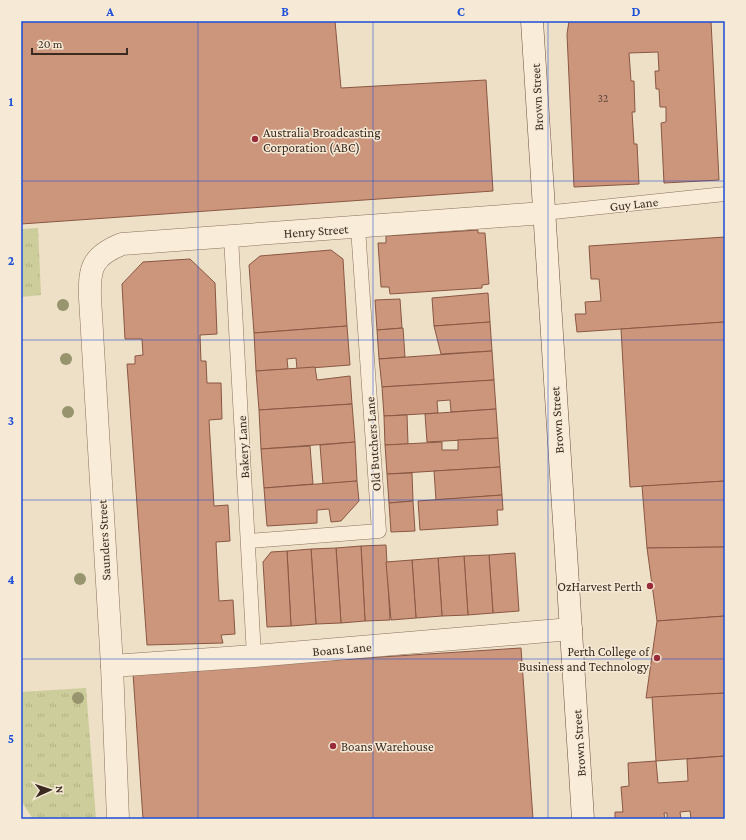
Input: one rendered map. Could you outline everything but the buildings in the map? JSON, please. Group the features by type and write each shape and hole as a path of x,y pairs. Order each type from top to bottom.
{"street":[{"name":"Brown Street","path":"532,21 583,819"},
{"name":"Henry Street","path":"95,263 106,251 122,244 358,228 544,213"},
{"name":"Saunders Street","path":"95,263 89,278 112,666 118,819"},
{"name":"Boans Lane","path":"112,666 254,656 571,629"}],"lane":[{"name":"Guy Lane","path":"544,213 725,194"},
{"name":"Old Butchers Lane","path":"249,541 379,531 358,228"},
{"name":"Bakery Lane","path":"231,237 249,541 254,656"}],"green space":[{"path":"38,228 41,295 21,297 21,229"},
{"path":"86,688 96,819 33,819 21,801 21,692"}],"place":[{"name":"Australia Broadcasting Corporation (ABC)","path":"255,139"},
{"name":"OzHarvest Perth","path":"650,586"},
{"name":"Perth College of Business and Technology","path":"657,658"},
{"name":"Boans Warehouse","path":"333,746"}]}
